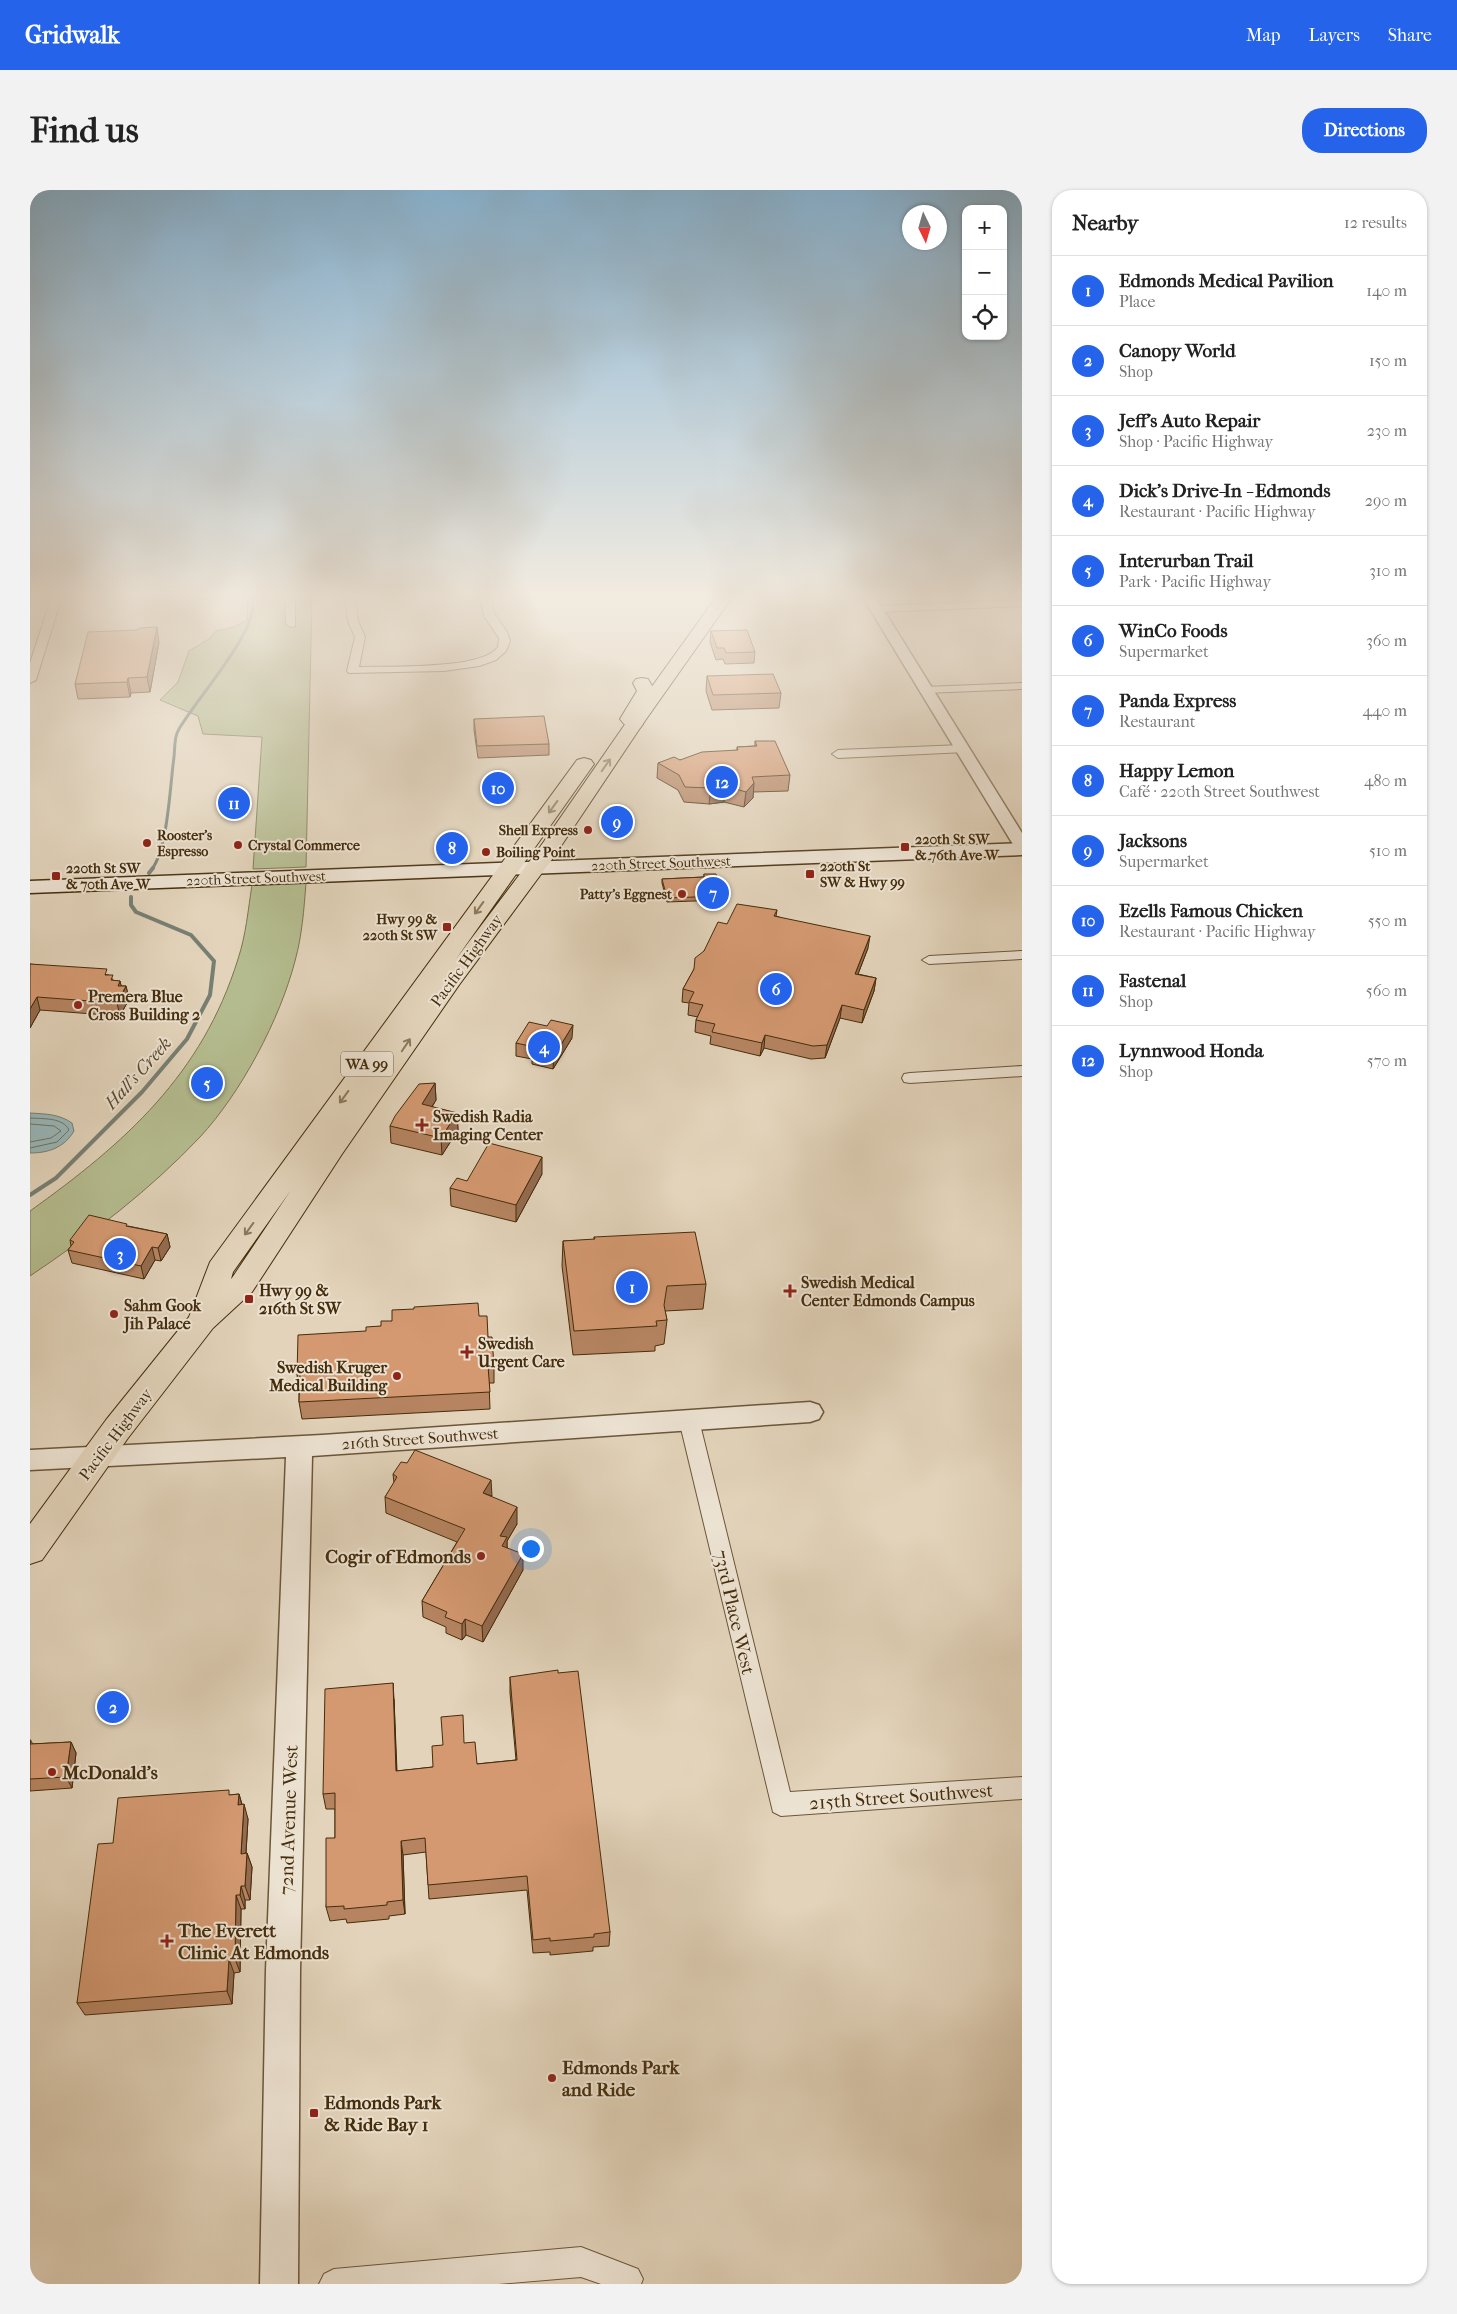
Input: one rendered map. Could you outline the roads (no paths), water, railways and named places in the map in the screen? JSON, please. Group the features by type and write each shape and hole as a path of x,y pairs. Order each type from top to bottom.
{"main road":[{"path":"624,722 629,719 645,694"},
{"name":"Pacific Highway","path":"521,868 624,722 647,694"},
{"name":"Pacific Highway","path":"30,1550 98,1456 203,1320 242,1285 328,1156 451,980 593,752"},
{"name":"220th Street Southwest","path":"30,887 1022,848"}],"street":[{"path":"927,694 1022,848"},
{"path":"838,754 962,749"},
{"path":"929,960 1022,955"},
{"path":"910,1078 1022,1071"},
{"name":"216th Street Southwest","path":"30,1460 299,1446 810,1412"},
{"name":"73rd Place West","path":"689,1420 781,1804"},
{"name":"72nd Avenue West","path":"279,2284 283,1970 299,1446"},
{"name":"215th Street Southwest","path":"781,1804 1022,1788"},
{"path":"334,2284 581,2262 628,2279"}],"water":[{"path":"30,1113 62,1118 72,1123 74,1131 65,1142 49,1151 30,1153"}],"waterway":[{"name":"Hall's Creek","path":"152,869 162,847 165,832 175,740 186,719 204,694"},
{"name":"Hall's Creek","path":"149,873 153,868"},
{"name":"Hall's Creek","path":"30,1195 56,1178 142,1092 187,1039 210,995 214,961 191,935 136,912 131,905 131,897"}],"place":[{"name":"Lynnwood Honda","path":"722,782"},
{"name":"Ezells Famous Chicken","path":"498,788"},
{"name":"Fastenal","path":"234,803"},
{"name":"Jacksons","path":"617,822"},
{"name":"Shell Express","path":"588,830"},
{"name":"Rooster's Espresso","path":"147,843"},
{"name":"Crystal Commerce","path":"238,845"},
{"name":"220th St SW & 76th Ave W","path":"905,847"},
{"name":"Happy Lemon","path":"452,848"},
{"name":"Boiling Point","path":"486,852"},
{"name":"220th St SW & Hwy 99","path":"810,874"},
{"name":"220th St SW & 70th Ave W","path":"56,876"},
{"name":"Panda Express","path":"713,893"},
{"name":"Patty's Eggnest","path":"682,894"},
{"name":"Hwy 99 & 220th St SW","path":"447,927"},
{"name":"WinCo Foods","path":"776,989"},
{"name":"Premera Blue Cross Building 2","path":"78,1005"},
{"name":"Dick's Drive-In - Edmonds","path":"544,1047"},
{"name":"Interurban Trail","path":"207,1083"},
{"name":"Swedish Radia Imaging Center","path":"422,1125"},
{"name":"Jeff’s Auto Repair","path":"120,1254"},
{"name":"Edmonds Medical Pavilion","path":"632,1287"},
{"name":"Swedish Medical Center Edmonds Campus","path":"790,1291"},
{"name":"Hwy 99 & 216th St SW","path":"249,1299"},
{"name":"Sahm Gook Jih Palace","path":"114,1314"},
{"name":"Swedish Urgent Care","path":"467,1352"},
{"name":"Swedish Kruger Medical Building","path":"397,1376"},
{"name":"Cogir of Edmonds","path":"481,1556"},
{"name":"Canopy World","path":"113,1707"},
{"name":"McDonald's","path":"52,1772"},
{"name":"The Everett Clinic At Edmonds","path":"167,1941"},
{"name":"Edmonds Park and Ride","path":"552,2078"},
{"name":"Edmonds Park & Ride Bay 1","path":"314,2113"}]}
